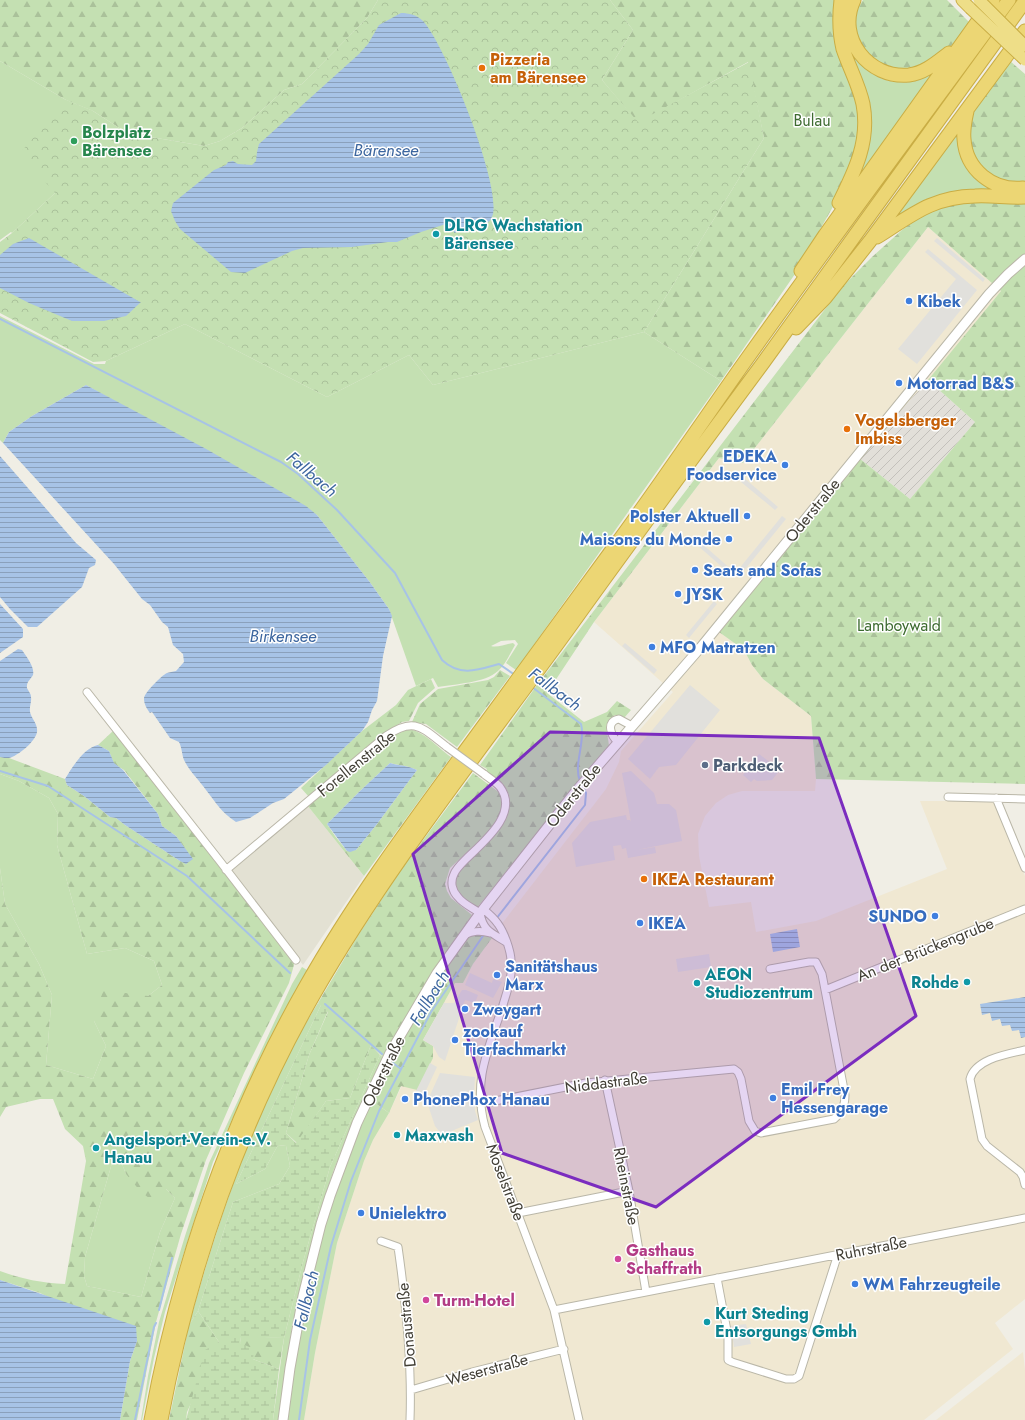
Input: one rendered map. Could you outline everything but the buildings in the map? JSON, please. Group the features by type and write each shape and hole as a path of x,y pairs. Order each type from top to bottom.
{"highway":[{"path":"824,234 856,169 861,154 864,132 863,104 841,39 839,16 841,0"},
{"path":"854,0 851,8 849,25 852,41 856,49 866,61 883,72 902,75 918,72 928,68 958,48"},
{"path":"979,0 1025,46"},
{"path":"746,359 824,234 993,0"},
{"path":"162,1420 176,1350 200,1260 231,1169 277,1066 314,995 361,917 746,359 1009,0"},
{"path":"151,1420 164,1352 191,1251 221,1166 267,1060 304,988 348,917 417,817 523,682 760,366 1025,2"},
{"path":"966,4 1025,60"},
{"path":"760,366 825,298 870,241 1025,31"},
{"path":"968,109 964,139 967,154 976,170 988,181 997,185 1012,189 1025,188"},
{"path":"870,241 914,212 947,199 981,195 1025,197"}],"street":[{"name":"Oderstraße","path":"283,1420 290,1368 305,1289 323,1216 340,1166 357,1123 390,1053 433,979 481,911 576,791 701,647 989,294 1025,259"},
{"path":"86,692 296,960"},
{"path":"618,742 610,731 613,721 619,719 632,726"},
{"name":"Forellenstraße","path":"226,870 380,741 395,730 409,725 418,726 499,786 506,801 504,815 493,832 456,870 452,878 453,888 458,897 481,911"},
{"path":"948,797 1025,799"},
{"path":"996,798 1025,868"},
{"name":"An der Brückengrube","path":"825,990 1025,909"},
{"path":"481,911 482,922 485,929 506,943"},
{"name":"Moselstraße","path":"481,911 493,918 499,925 512,960 511,979 483,1067 480,1082 480,1104 485,1126 554,1310 579,1420"},
{"path":"463,935 485,929"},
{"path":"770,969 816,962 822,974 825,990"},
{"name":"Niddastraße","path":"480,1104 605,1080 734,1069 738,1072 741,1078 749,1121 755,1131 761,1133 834,1119 840,1114 845,1104 845,1096 825,990"},
{"path":"1025,1050 983,1063 973,1071 970,1079 982,1139 987,1146 1020,1172 1025,1185"},
{"name":"Rheinstraße","path":"605,1080 629,1191 646,1292"},
{"path":"518,1213 629,1191"},
{"name":"Ruhrstraße","path":"554,1310 1025,1218"},
{"name":"Donaustraße","path":"381,1241 398,1247 402,1271 411,1390 410,1420"},
{"path":"717,1278 728,1336 728,1360 790,1380 799,1376 838,1254"},
{"name":"Weserstraße","path":"411,1390 472,1372 564,1349"}],"highlighted area":[{"path":"550,732 819,738 916,1016 656,1207 502,1153 413,854"}],"shaded area":[{"path":"928,227 1001,291 928,380 859,458 719,632 744,650 752,665 763,679 811,716 816,779 815,791 742,791 728,795 716,803 705,816 698,834 699,856 709,907 751,902 756,932 816,921 947,869 920,801 993,801 1025,876 1025,1299 995,1323 1013,1349 924,1420 304,1420 315,1353 337,1243 364,1161 373,1140 389,1113 423,1040 455,983 463,983 473,964 497,930 606,789 619,762 621,751 673,692 594,622 719,458 743,463"},
{"path":"937,238 985,279 983,282 934,241"},
{"path":"928,249 977,290 917,364 898,349 956,279 925,252"},
{"path":"928,380 975,422 910,499 859,458"},
{"path":"744,478 778,507 775,510 741,482"},
{"path":"782,516 786,519 742,573 738,570"},
{"path":"700,542 732,570 729,573 697,545"},
{"path":"714,601 717,604 689,638 686,635"},
{"path":"625,643 657,670 654,674 622,646"},
{"path":"690,685 720,710 676,765 659,767 650,779 628,759"},
{"path":"759,754 780,770 772,780 757,781 754,779 751,782 743,775"},
{"path":"631,771 654,793 657,804 669,804 676,810 682,841 636,850 655,847 656,853 628,858 626,848 622,849 621,845 613,846 615,860 576,867 572,843 590,822 626,815 627,820 630,820 631,822 622,773"},
{"path":"307,805 364,876 303,965 230,870"},
{"path":"709,954 711,967 678,972 676,959"},
{"path":"470,973 492,983 493,979 502,982 493,998 465,985"},
{"path":"462,990 478,995 475,1003 465,1000 445,1061 439,1057 433,1046 423,1040 444,1003 454,1003"},
{"path":"430,1063 437,1067 422,1099 414,1095"},
{"path":"440,1073 475,1077 475,1111 478,1120 442,1135 435,1126 427,1102"},
{"path":"746,1324 751,1344 734,1347 731,1326"},
{"path":"1023,1352 1025,1370 1025,1420 936,1420"}],"green space":[{"path":"0,0 378,0 367,18 302,84 284,90 242,128 220,141 204,146 127,133 93,111 66,100 0,61"},
{"path":"378,0 610,0 633,30 602,80 638,122 749,62 764,138 644,332 433,385 409,355 327,397 185,324 106,361 93,362 0,313 0,242 12,233 55,193 20,153 66,100 93,111 127,133 204,146 220,141 242,128 284,90 302,84 367,18"},
{"name":"Bulau","path":"610,0 836,0 863,123 848,180 795,274 721,381 644,332 764,138 748,62 638,123 602,80 633,30"},
{"path":"863,0 947,0 971,24 934,62 901,72 869,59 856,37 855,23 857,9"},
{"path":"846,39 866,67 877,76 884,79 907,82 921,79 935,72 858,180 856,67"},
{"path":"1009,60 1025,74 1025,185 999,183 971,156 969,123 978,100"},
{"path":"0,61 66,100 93,111 55,193 12,233 11,232 0,240"},
{"path":"958,128 997,189 888,223"},
{"name":"Lamboywald","path":"961,202 1025,202 1025,784 816,779 811,716 763,679 752,665 744,650 719,632 859,458 910,499 975,422 928,380 1001,291 928,227 743,463 719,458 594,622 547,693 584,722 607,712 617,701 631,710 624,718 615,715 608,722 606,729 609,746 476,909 464,899 458,891 456,876 502,825 509,808 510,800 507,791 501,782 486,771 487,769 480,765 537,685 842,287 872,257 920,216 930,211"},
{"path":"0,316 94,364 105,364 106,361 185,324 327,397 409,355 433,385 644,332 721,381 516,670 506,663 518,644 515,640 501,641 491,646 513,643 515,645 503,666 492,675 478,681 438,687 433,678 416,686 389,609 317,515 86,385 32,416 9,432 3,443 0,440"},
{"path":"500,670 510,676 457,747 426,724 412,722 420,704 438,689 488,680 494,677"},
{"path":"431,679 435,688 418,703 409,721 402,722 386,732 309,797 301,788 362,731 396,705 408,690"},
{"path":"409,729 420,733 451,757 364,876 307,805 395,732","holes":["390,763 407,766 417,770 356,850 347,851 327,824"]},
{"path":"113,731 295,961 289,983 244,1073 206,1160 181,1234 156,1322 137,1420 120,1420 130,1361 137,1341 40,1293 0,1280 0,1271 32,1280 65,1284 86,1161 83,1146 65,1129 53,1099 40,1099 6,1107 0,1117 0,868 5,904 39,964 52,995 46,1065 93,1079 106,1046 94,1021 103,990 148,996 162,985 154,961 125,948 87,954 57,845 58,814 49,798 19,781 0,774 0,757 9,758 65,779 67,785 84,796 110,817 116,818 180,861 192,859 176,836 162,826 158,814 124,770 114,764 109,751 98,745","holes":["116,1149 126,1174 141,1192 153,1201 166,1189 175,1198 160,1232 141,1297 87,1286 84,1276 85,1257"]},
{"path":"473,773 500,793 502,809 492,829 450,868 445,884 451,898 472,915 422,990 384,1058 371,1045 350,1098 326,1101 297,1143 286,1133 309,1055 328,1012 318,1003 359,934 403,867"},
{"path":"0,774 19,781 49,798 58,814 57,845 87,954 125,948 154,961 162,985 148,996 94,1021 106,1046 93,1079 46,1065 52,995 39,964 5,904 0,868"},
{"path":"470,935 486,935 492,938 473,964 463,983 455,983 423,1040 433,1046 433,1058 417,1090 401,1086 389,1113 371,1100 384,1069 455,951"},
{"path":"302,967 307,970 260,1058 213,1162 165,1312 141,1420 159,1322 209,1163 292,984"},
{"path":"318,1003 321,1005 236,1184 265,1169 278,1145 286,1146 290,1166 279,1184 233,1202 198,1311 189,1325 227,1200 242,1160 276,1079"},
{"path":"321,1005 328,1011 309,1055 286,1133 296,1143 326,1101 350,1098 371,1045 380,1055 330,1167 303,1262 284,1338 241,1337 240,1343 254,1349 253,1359 279,1369 273,1420 186,1420 205,1350 219,1342 198,1311 233,1202 279,1184 290,1166 286,1146 278,1145 265,1169 236,1184"},
{"path":"380,1055 384,1058 354,1121 334,1169 317,1222 292,1326 279,1420 273,1420 284,1338 303,1262 330,1167"},
{"path":"371,1100 389,1113 373,1140 364,1161 337,1243 315,1353 304,1420 285,1420 303,1310 323,1224"},
{"path":"116,1149 126,1174 166,1189 175,1198 160,1232 141,1297 87,1286 84,1276 85,1257"},
{"path":"198,1311 219,1342 187,1412 186,1420 169,1420 189,1325"},
{"path":"241,1336 284,1338 279,1369 253,1359 240,1343"}],"water":[{"name":"Bärensee","path":"401,13 413,15 423,21 433,35 458,86 481,149 489,178 493,202 492,217 483,226 463,232 450,232 447,230 446,224 397,242 352,247 303,248 292,251 245,273 231,272 180,229 171,211 173,203 214,170 226,165 228,162 233,161 238,164 252,165 256,161 259,144 359,54 368,44 379,25"},
{"path":"29,238 141,302 126,316 104,321 72,321 29,303 0,288 0,255 13,244"},
{"name":"Birkensee","path":"86,385 208,450 306,506 317,515 369,581 389,609 392,616 383,656 377,701 368,722 362,731 326,765 284,799 273,803 250,818 236,822 216,804 186,764 179,742 170,738 146,706 144,697 150,689 165,674 176,671 184,662 183,654 173,645 168,627 162,622 150,605 142,599 114,564 3,443 9,432 32,416"},
{"path":"0,456 76,543 96,560 95,565 89,568 82,587 37,627 28,627 0,597"},
{"path":"0,604 23,629 23,637 0,653"},
{"path":"18,649 22,650 33,669 33,675 28,682 27,688 31,696 30,712 36,725 37,732 30,744 22,751 13,757 3,758 0,757 0,661"},
{"path":"98,745 109,751 114,763 123,770 158,814 162,826 176,836 193,859 186,864 180,861 116,818 110,817 84,796 67,785 65,779 75,763 88,750"},
{"path":"390,763 417,770 356,850 350,852 347,851 327,824"},
{"path":"797,929 800,947 773,952 770,934"},
{"path":"1025,997 1025,1037 1021,1038 1019,1030 1012,1031 1010,1025 1002,1026 1000,1019 992,1021 990,1013 982,1015 980,1004"},
{"path":"0,1280 136,1326 137,1341 130,1361 120,1420 0,1420"}],"waterway":[{"name":"Fallbach","path":"0,319 281,462 298,474 337,510 395,573 442,660 456,669 469,671 499,664 515,675"},
{"name":"Fallbach","path":"532,687 581,724 582,738 578,768 580,781"},
{"path":"0,771 48,786 187,876 290,973"},
{"name":"Fallbach","path":"496,919 585,805 586,793 583,787"},
{"name":"Fallbach","path":"299,1420 310,1340 331,1246 351,1181 379,1111 431,1012 485,933"},
{"path":"325,1004 382,1054"},
{"path":"393,1063 401,1069"},
{"path":"159,1310 172,1258"},
{"path":"135,1420 156,1323"}],"place":[{"name":"Pizzeria am Bärensee","path":"482,68"},
{"name":"Bolzplatz Bärensee","path":"74,141"},
{"name":"DLRG Wachstation Bärensee","path":"436,234"},
{"name":"Kibek","path":"909,301"},
{"name":"Motorrad B&S","path":"899,383"},
{"name":"Vogelsberger Imbiss","path":"847,429"},
{"name":"EDEKA Foodservice","path":"785,465"},
{"name":"Polster Aktuell","path":"747,516"},
{"name":"Maisons du Monde","path":"729,539"},
{"name":"Seats and Sofas","path":"695,570"},
{"name":"JYSK","path":"678,594"},
{"name":"MFO Matratzen","path":"652,647"},
{"name":"Parkdeck","path":"705,765"},
{"name":"IKEA Restaurant","path":"644,879"},
{"name":"SUNDO","path":"935,916"},
{"name":"IKEA","path":"640,923"},
{"name":"Sanitätshaus Marx","path":"497,975"},
{"name":"Rohde","path":"967,982"},
{"name":"AEON Studiozentrum","path":"697,983"},
{"name":"Zweygart","path":"465,1009"},
{"name":"zookauf Tierfachmarkt","path":"455,1040"},
{"name":"Emil Frey Hessengarage","path":"773,1098"},
{"name":"PhonePhox Hanau","path":"405,1099"},
{"name":"Maxwash","path":"397,1135"},
{"name":"Angelsport-Verein-e.V. Hanau","path":"96,1148"},
{"name":"Unielektro","path":"361,1213"},
{"name":"Gasthaus Schaffrath","path":"618,1259"},
{"name":"WM Fahrzeugteile","path":"855,1284"},
{"name":"Turm-Hotel","path":"426,1300"},
{"name":"Kurt Steding Entsorgungs Gmbh","path":"707,1322"}]}
